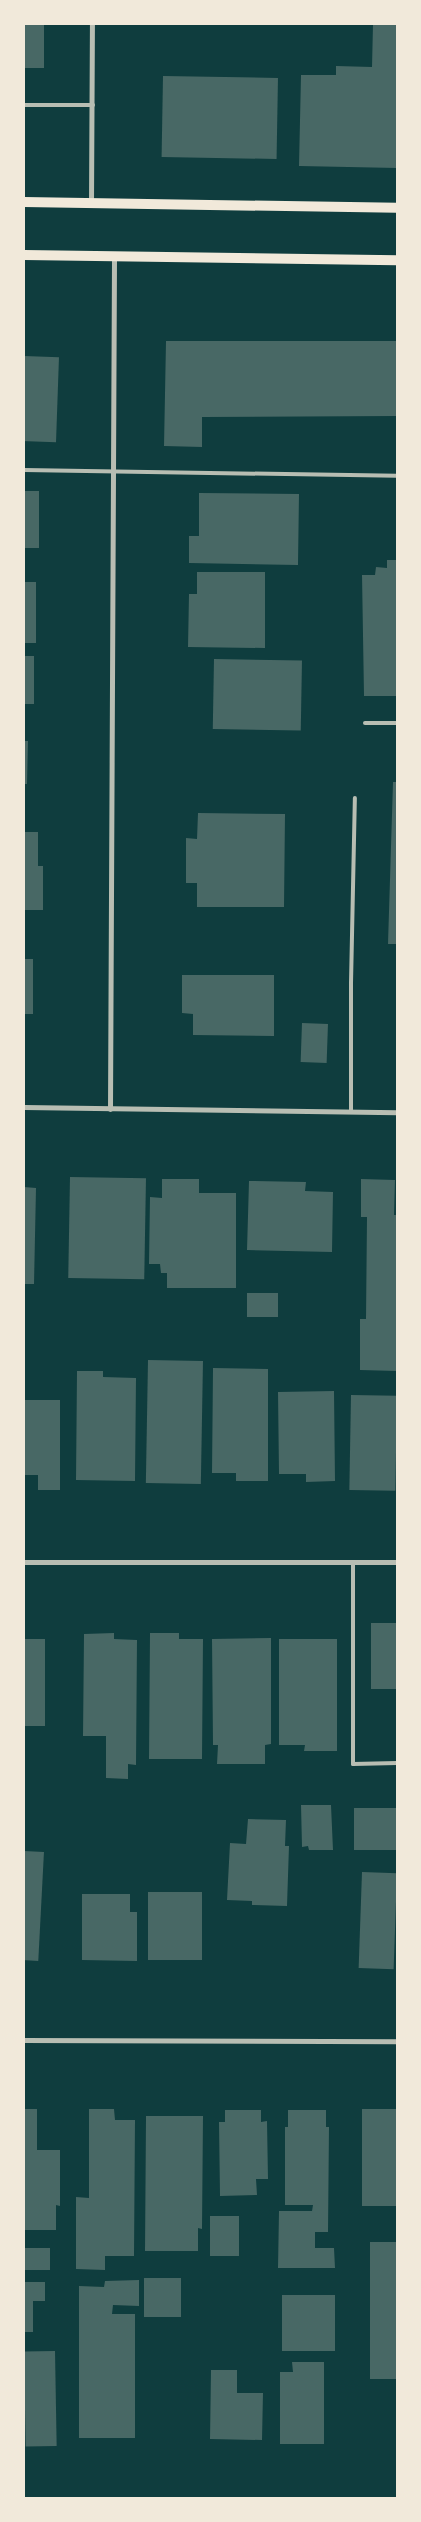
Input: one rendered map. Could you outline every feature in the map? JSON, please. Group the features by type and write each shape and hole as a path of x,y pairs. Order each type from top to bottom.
{"main road":[{"path":"24,202 397,208"},
{"path":"24,255 397,260"}],"street":[{"path":"91,203 92,24"},
{"path":"110,1109 114,257"},
{"path":"24,1107 397,1112"},
{"path":"24,1562 397,1562"},
{"path":"24,2040 397,2042"}],"lane":[{"path":"24,105 93,105"},
{"path":"24,470 397,476"},
{"path":"365,723 397,723"},
{"path":"351,1111 351,983 355,798"},
{"path":"353,1562 353,1764 397,1763"}],"building":[{"path":"24,24 44,24 44,68 24,68"},
{"path":"373,24 397,24 397,168 299,166 301,75 336,75 336,66 372,67"},
{"path":"163,76 278,78 277,159 162,157"},
{"path":"166,341 397,341 397,416 202,417 202,447 164,446"},
{"path":"24,356 59,357 56,442 24,441"},
{"path":"24,491 39,491 39,548 24,548"},
{"path":"199,493 299,494 298,565 189,563 189,536 199,536"},
{"path":"387,560 397,560 397,696 364,696 362,575 375,575 376,567 387,568"},
{"path":"197,572 265,572 265,648 188,647 189,594 197,594"},
{"path":"24,582 36,582 36,643 24,643"},
{"path":"24,656 34,656 34,704 24,704"},
{"path":"214,659 302,661 301,731 213,729"},
{"path":"24,741 28,741 27,784 24,784"},
{"path":"393,782 397,782 397,944 388,944"},
{"path":"198,813 285,814 284,907 197,907 197,883 186,883 186,838 197,839"},
{"path":"24,832 38,832 38,866 43,866 43,910 24,910"},
{"path":"24,959 33,959 33,1014 24,1014"},
{"path":"182,975 274,975 274,1036 193,1035 193,1014 182,1013"},
{"path":"302,1023 328,1024 327,1063 301,1062"},
{"path":"70,1177 146,1178 144,1279 68,1278"},
{"path":"162,1179 199,1179 199,1193 236,1193 236,1288 167,1288 167,1273 161,1273 160,1264 149,1264 150,1197 162,1198"},
{"path":"361,1179 395,1180 394,1215 397,1215 397,1371 360,1370 360,1319 366,1319 367,1217 361,1217"},
{"path":"249,1181 306,1182 305,1191 333,1192 332,1252 247,1250"},
{"path":"24,1187 36,1188 34,1284 24,1284"},
{"path":"247,1293 278,1293 278,1317 247,1317"},
{"path":"148,1360 203,1361 201,1484 146,1483"},
{"path":"213,1368 268,1369 268,1481 236,1481 236,1473 212,1473"},
{"path":"77,1371 103,1371 103,1377 136,1378 135,1481 76,1480"},
{"path":"334,1391 335,1481 306,1482 306,1474 279,1474 278,1392"},
{"path":"351,1395 397,1396 395,1491 349,1490"},
{"path":"24,1400 60,1400 60,1490 38,1490 38,1475 24,1475"},
{"path":"371,1623 397,1623 397,1689 371,1689"},
{"path":"114,1633 114,1639 137,1640 136,1765 128,1764 128,1779 106,1778 106,1736 83,1736 84,1634"},
{"path":"150,1633 179,1633 179,1639 203,1639 202,1759 149,1759"},
{"path":"271,1638 271,1744 265,1745 265,1764 217,1764 218,1745 213,1745 212,1639"},
{"path":"24,1639 45,1639 45,1726 24,1726"},
{"path":"279,1639 337,1639 337,1751 304,1751 305,1745 279,1745"},
{"path":"301,1805 331,1805 333,1850 309,1850 308,1846 302,1847"},
{"path":"354,1808 397,1808 397,1850 354,1850"},
{"path":"248,1819 286,1820 285,1846 289,1846 287,1906 252,1905 252,1901 227,1900 230,1843 246,1844"},
{"path":"24,1851 44,1852 38,1961 24,1960"},
{"path":"362,1872 397,1873 394,1969 359,1968"},
{"path":"148,1892 202,1892 202,1960 148,1960"},
{"path":"82,1894 130,1894 130,1912 137,1912 137,1961 82,1960"},
{"path":"24,2109 37,2109 37,2150 60,2150 60,2206 56,2205 56,2230 24,2230"},
{"path":"89,2109 114,2109 115,2120 135,2120 134,2256 105,2256 105,2270 76,2269 76,2197 89,2198"},
{"path":"362,2109 397,2109 397,2206 362,2206"},
{"path":"225,2110 261,2110 261,2122 267,2121 268,2179 256,2179 257,2195 220,2196 219,2122 225,2122"},
{"path":"288,2110 326,2110 326,2127 329,2127 328,2232 315,2232 315,2248 334,2248 335,2268 278,2268 279,2211 312,2211 313,2205 285,2205 285,2127 288,2127"},
{"path":"146,2116 203,2116 202,2229 198,2228 198,2251 145,2251"},
{"path":"210,2216 239,2216 239,2256 210,2256"},
{"path":"370,2242 397,2242 397,2379 370,2379"},
{"path":"24,2248 50,2248 50,2270 24,2270"},
{"path":"144,2278 181,2278 181,2317 144,2317"},
{"path":"139,2280 139,2306 113,2305 112,2314 135,2314 135,2438 79,2438 79,2286 104,2287 105,2281"},
{"path":"24,2282 45,2282 45,2301 33,2301 33,2332 24,2332"},
{"path":"282,2295 335,2295 335,2351 282,2351"},
{"path":"55,2351 57,2446 26,2447 24,2352"},
{"path":"292,2362 324,2362 324,2444 280,2444 280,2372 293,2372"},
{"path":"211,2370 237,2370 237,2393 263,2393 262,2440 210,2439"}]}
